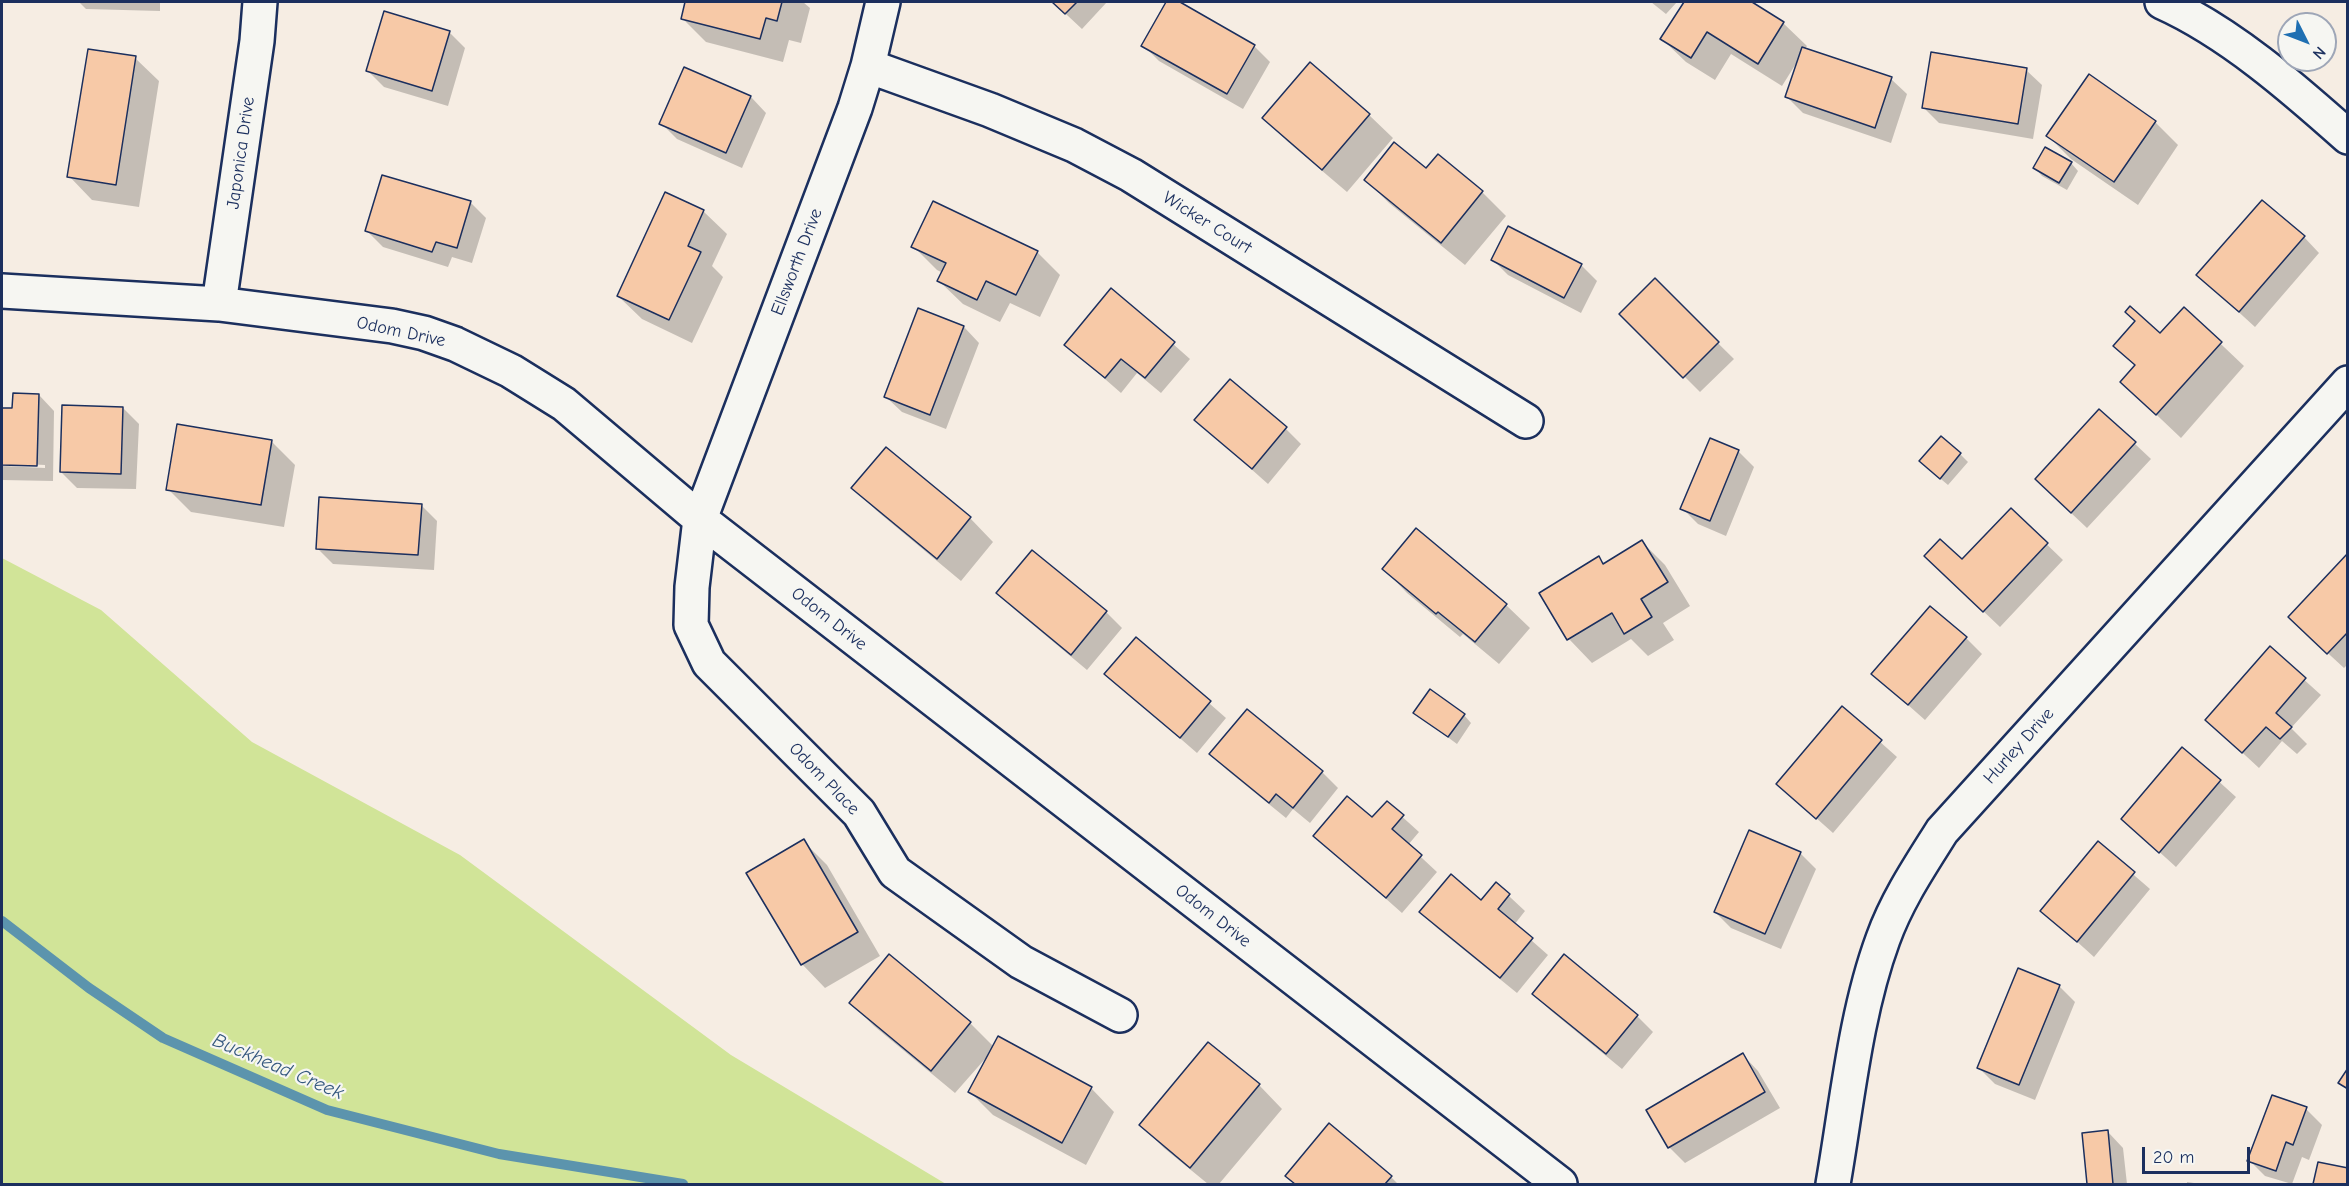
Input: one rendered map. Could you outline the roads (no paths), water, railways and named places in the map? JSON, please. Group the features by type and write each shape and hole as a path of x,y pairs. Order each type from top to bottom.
{"street":[{"name":"Japonica Drive","path":"219,304 257,41 260,2"},
{"name":"Ellsworth Drive","path":"700,519 855,108 868,66 883,2"},
{"path":"2162,2 2178,9 2234,45 2297,92 2348,137"},
{"name":"Wicker Court","path":"868,66 990,110 1074,145 1131,175 1526,421"},
{"name":"Odom Drive","path":"2,291 219,304 392,326 424,333 455,344 511,371 564,404 700,519 1560,1185"},
{"name":"Hurley Drive","path":"1833,1185 1869,981 1883,938 1903,893 1942,831 2348,383"},
{"name":"Odom Place","path":"700,519 692,587 691,626 709,663 859,813 895,872 1021,962 1120,1015"}],"waterway":[{"name":"Buckhead Creek","path":"2,921 89,988 163,1038 327,1110 499,1154 683,1184"}]}
